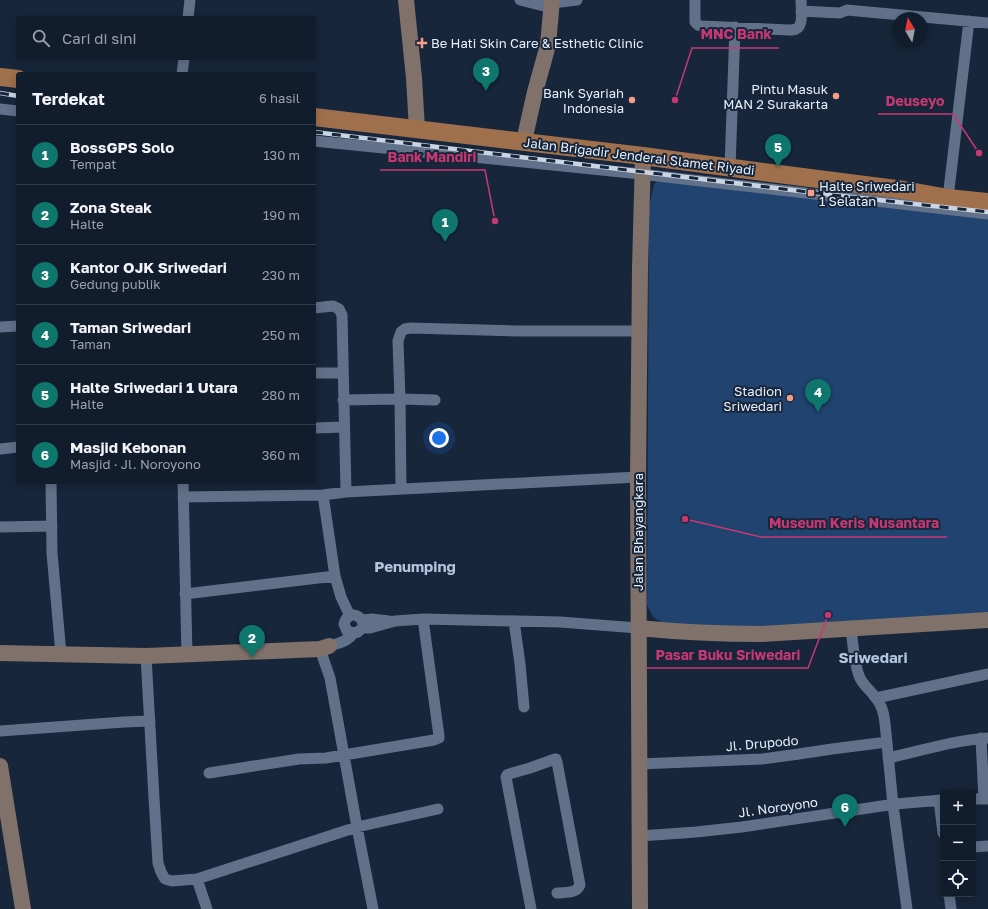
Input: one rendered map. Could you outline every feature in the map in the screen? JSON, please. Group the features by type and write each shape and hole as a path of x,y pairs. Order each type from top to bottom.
{"main road":[{"path":"406,0 414,78 417,129"},
{"path":"524,141 535,92 548,45 552,4"},
{"path":"0,77 16,79"},
{"name":"Jalan Brigadir Jenderal Slamet Riyadi","path":"316,117 643,156 904,190 948,198 988,202"},
{"name":"Jalan Bhayangkara","path":"640,909 638,477 639,331 643,156"},
{"path":"638,628 731,634 788,633 988,620"},
{"path":"0,653 146,656 324,648"},
{"path":"0,766 3,802 23,909"}],"street":[{"path":"188,16 190,0"},
{"path":"520,0 552,4 577,0"},
{"path":"695,0 696,24 701,26 789,30 796,29 799,27 802,20 801,5 840,13 848,10 988,23"},
{"path":"948,198 969,21"},
{"path":"730,168 735,27"},
{"path":"182,72 184,60"},
{"path":"0,109 16,110"},
{"path":"316,141 642,174 988,214"},
{"path":"316,308 334,306 339,309 342,315 346,492"},
{"path":"0,327 16,326"},
{"path":"401,489 398,342 401,332 405,329 639,331"},
{"path":"316,373 343,373"},
{"path":"343,400 435,400"},
{"path":"316,428 344,427"},
{"path":"0,449 16,448"},
{"path":"183,497 323,495 346,492 638,477"},
{"path":"51,484 53,571 61,654"},
{"path":"183,484 187,655"},
{"path":"323,495 335,576 341,597 350,616 358,616 356,627 350,637 342,643 324,648 373,909"},
{"path":"0,527 52,526"},
{"path":"185,594 335,576"},
{"path":"356,627 370,628 396,622 423,619 560,622 638,628"},
{"path":"209,773 299,759 326,758 439,738 423,619"},
{"path":"514,621 524,707"},
{"path":"851,629 859,675 867,688 876,698 884,715 893,805 907,909"},
{"path":"146,656 158,863 164,879 172,881 197,879 357,827 438,809"},
{"path":"876,698 988,674"},
{"path":"0,731 150,721"},
{"path":"888,758 956,742 984,738 986,799"},
{"name":"Jl. Drupodo","path":"639,764 762,759 887,742"},
{"path":"531,909 506,778 509,774 554,759 556,759 557,762 580,885 579,888 573,892 557,893"},
{"name":"Jl. Noroyono","path":"640,836 742,827 893,805 940,800"},
{"path":"976,847 988,846"},
{"path":"197,879 208,909"},
{"path":"949,897 951,909"}],"shaded area":[{"path":"659,180 988,218 988,615 745,628 665,624 653,617 647,605 649,207 654,184"}],"railway":[{"path":"0,93 16,96"},
{"path":"316,132 833,195 988,212"}],"place":[{"name":"Be Hati Skin Care & Esthetic Clinic","path":"422,43"},
{"name":"Kantor OJK Sriwedari","path":"486,91"},
{"name":"Pintu Masuk MAN 2 Surakarta","path":"836,96"},
{"name":"Bank Syariah Indonesia","path":"632,100"},
{"name":"MNC Bank","path":"675,100"},
{"name":"Deuseyo","path":"979,153"},
{"name":"Halte Sriwedari 1 Utara","path":"778,167"},
{"name":"Halte Sriwedari 1 Selatan","path":"811,193"},
{"name":"Bank Mandiri","path":"495,221"},
{"name":"BossGPS Solo","path":"445,242"},
{"name":"Stadion Sriwedari","path":"790,398"},
{"name":"Taman Sriwedari","path":"818,412"},
{"name":"Museum Keris Nusantara","path":"685,519"},
{"name":"Pasar Buku Sriwedari","path":"828,615"},
{"name":"Zona Steak","path":"252,658"},
{"name":"Masjid Kebonan","path":"845,827"}],"district":[{"name":"Penumping","path":"415,567"},
{"name":"Sriwedari","path":"873,658"}]}
